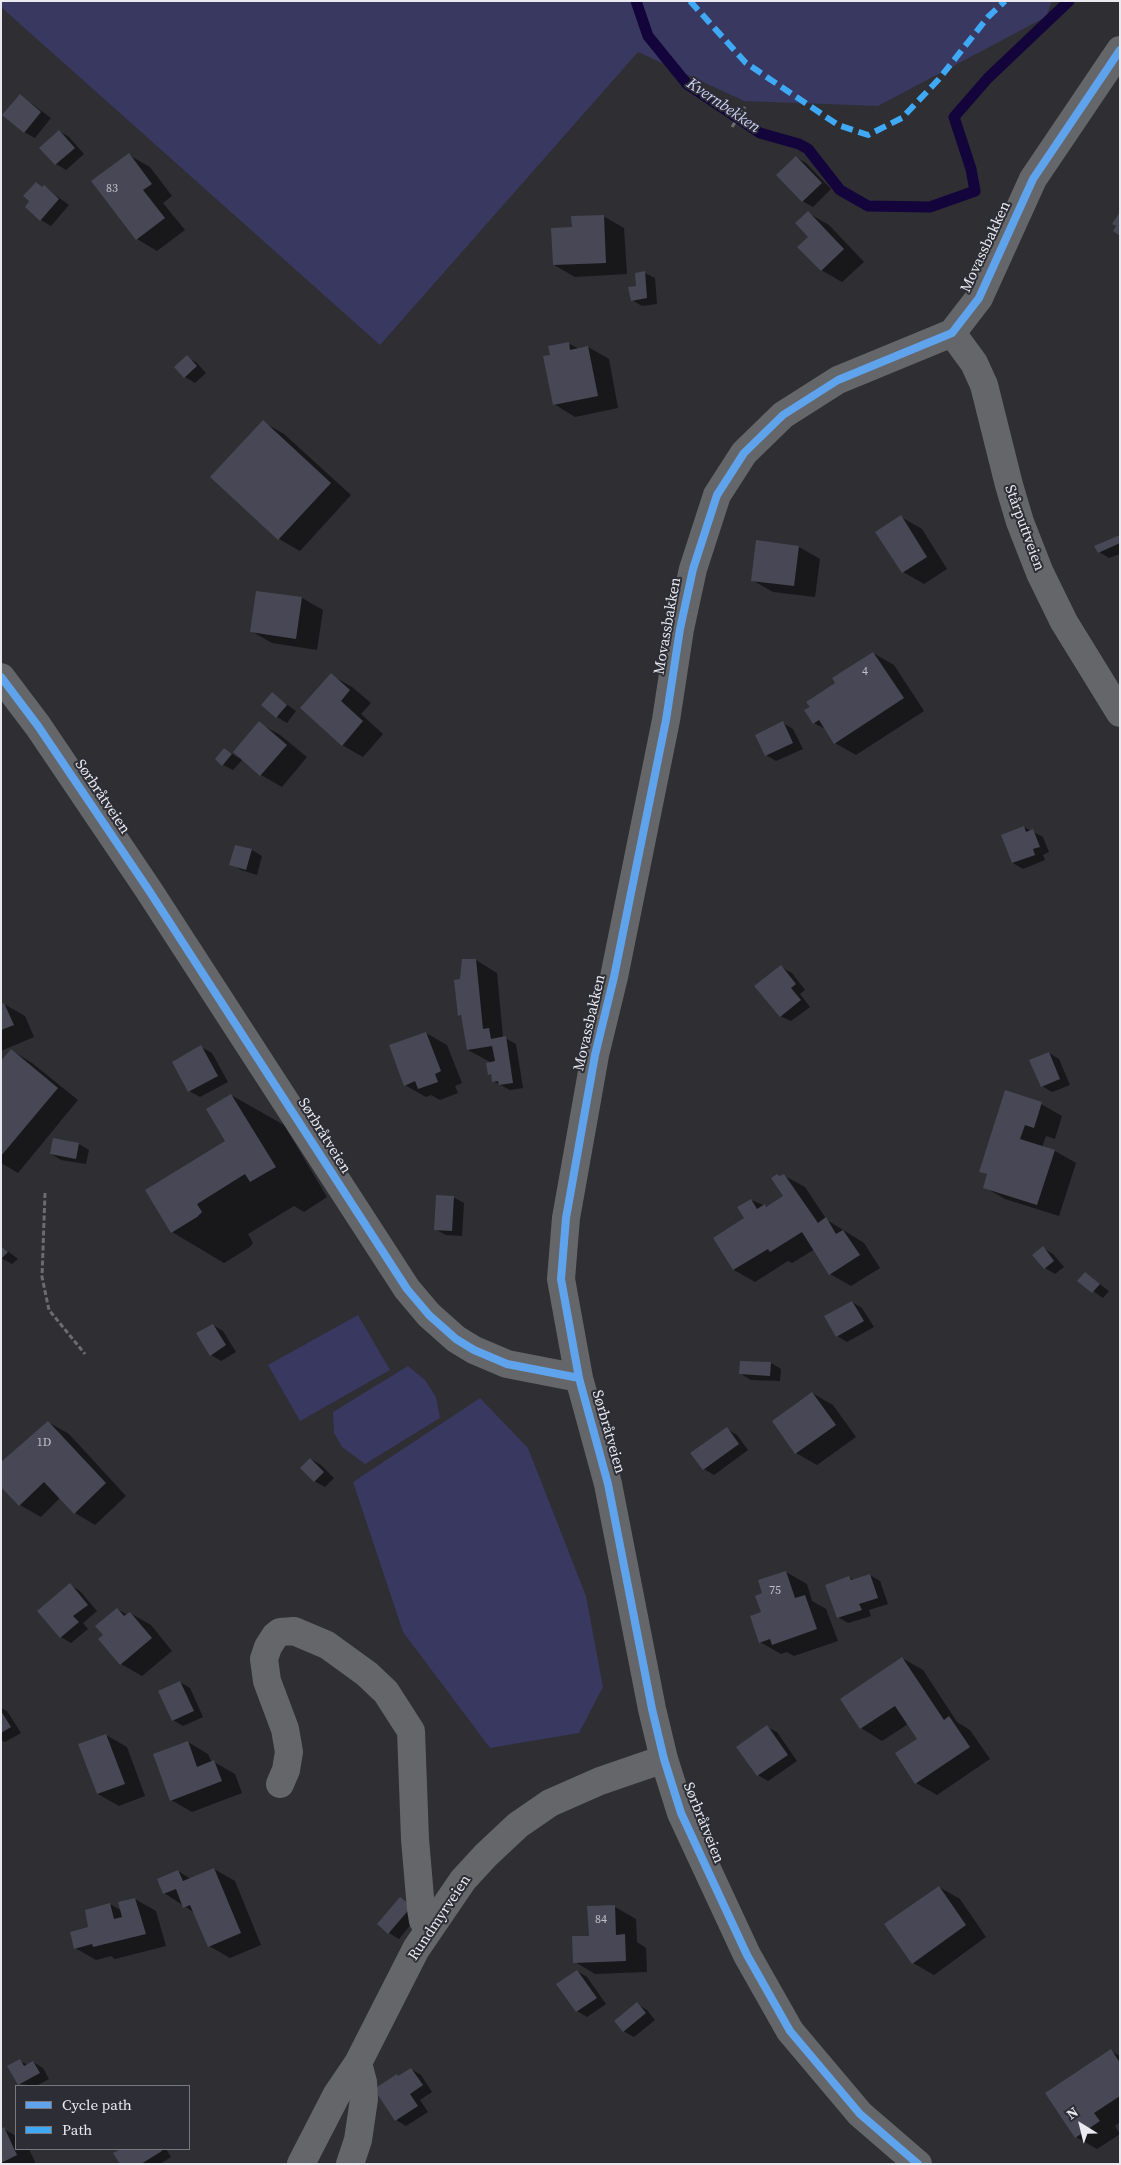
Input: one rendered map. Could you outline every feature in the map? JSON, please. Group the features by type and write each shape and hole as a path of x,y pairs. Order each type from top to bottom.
{"street":[{"name":"Movassbakken","path":"580,1378 561,1279 566,1218 595,1056 614,977 666,720 682,620 693,569 717,495 744,453 783,415 838,380 952,333 979,298 1033,179 1120,50"},
{"name":"Stårputtveien","path":"952,333 974,363 984,385 1020,522 1040,573 1064,622 1120,713"},
{"name":"Sørbråtveien","path":"1,677 38,726 148,889 407,1289 429,1315 456,1339 474,1350 507,1364 580,1378 608,1484 664,1758 681,1813 747,1955 790,2031 860,2114 918,2164"},
{"path":"280,1784 286,1770 289,1752 285,1729 267,1681 264,1659 268,1647 275,1636 280,1632 294,1631 328,1645 367,1674 386,1692 411,1731 415,1839 421,1909 423,1921 430,1928"},
{"name":"Rundmyrveien","path":"301,2164 337,2094 358,2063 416,1950 463,1880 518,1825 550,1803 600,1781 664,1758"},
{"path":"350,2164 360,2131 364,2099 363,2082 358,2063"}],"path":[{"path":"732,127 745,107"},
{"path":"45,1194 42,1277 50,1310 85,1354"}],"shaded area":[{"path":"1,1 1052,1 1046,17 878,106 744,101 638,52 380,345 1,7"},
{"path":"358,1315 390,1370 300,1421 268,1365"},
{"path":"408,1366 425,1380 436,1397 440,1418 365,1464 342,1447 334,1433 333,1412"},
{"path":"480,1398 528,1448 586,1596 603,1687 579,1733 490,1748 403,1632 353,1482"}],"building":[{"path":"20,94 41,112 24,133 2,115"},
{"path":"59,130 75,148 55,165 39,148"},
{"path":"129,153 152,184 143,190 165,218 136,240 91,181"},
{"path":"796,156 822,183 802,202 776,175"},
{"path":"36,182 42,187 44,185 59,199 40,221 25,207 29,201 23,196"},
{"path":"808,211 844,249 821,271 797,247 808,237 795,223"},
{"path":"1120,212 1120,236 1113,231 1116,226 1112,224"},
{"path":"604,215 606,263 553,265 551,228 572,227 571,216"},
{"path":"645,271 647,298 631,301 628,287 636,286 635,273"},
{"path":"569,342 570,350 588,346 598,396 553,405 543,356 550,355 548,346"},
{"path":"187,355 197,366 184,378 174,367"},
{"path":"263,420 331,483 278,540 210,477"},
{"path":"901,515 927,557 902,573 875,532"},
{"path":"1120,535 1120,543 1098,553 1094,546"},
{"path":"756,540 799,546 794,586 751,581"},
{"path":"256,591 302,597 296,639 250,632"},
{"path":"873,652 904,698 834,744 819,720 813,724 804,710 810,707 806,702 835,683 832,678"},
{"path":"331,673 350,690 341,701 363,721 342,746 300,708"},
{"path":"272,692 287,705 276,718 261,705"},
{"path":"259,721 287,745 260,776 233,752"},
{"path":"783,721 793,743 765,756 755,735"},
{"path":"224,748 232,754 222,766 215,759"},
{"path":"1024,826 1026,832 1033,829 1040,847 1033,849 1035,855 1012,863 1001,835"},
{"path":"235,845 252,849 246,870 229,865"},
{"path":"462,959 476,959 483,1029 489,1028 491,1039 506,1036 513,1083 499,1085 498,1081 492,1082 491,1074 488,1075 486,1063 495,1061 492,1046 467,1050 461,1015 458,1016 454,980 460,979"},
{"path":"781,965 796,984 791,988 801,1000 780,1017 754,986"},
{"path":"4,1003 14,1025 1,1030 1,1004"},
{"path":"426,1032 441,1071 435,1074 438,1082 418,1089 415,1081 404,1086 389,1045"},
{"path":"201,1045 218,1076 188,1092 172,1062"},
{"path":"11,1049 58,1088 1,1156 1,1061"},
{"path":"1049,1052 1060,1079 1041,1087 1029,1060"},
{"path":"1005,1090 1042,1102 1034,1128 1025,1125 1020,1139 1055,1150 1037,1205 983,1188 987,1174 979,1172"},
{"path":"231,1094 276,1167 250,1182 245,1174 197,1204 202,1212 171,1233 145,1190 225,1141 206,1109"},
{"path":"53,1138 79,1143 76,1159 50,1154"},
{"path":"777,1174 779,1176 784,1174 818,1223 826,1217 836,1234 843,1230 860,1255 829,1275 802,1232 770,1252 768,1249 733,1270 713,1238 744,1218 737,1207 751,1199 757,1209 765,1204 766,1207 783,1196 771,1178"},
{"path":"436,1195 454,1196 452,1231 434,1230"},
{"path":"1,1246 8,1252 1,1259"},
{"path":"1043,1246 1054,1261 1044,1269 1032,1255"},
{"path":"1085,1272 1100,1284 1092,1293 1077,1281"},
{"path":"852,1301 864,1321 836,1337 824,1316"},
{"path":"213,1324 226,1345 210,1356 196,1333"},
{"path":"740,1361 771,1362 770,1376 739,1374"},
{"path":"812,1392 836,1425 795,1454 772,1421"},
{"path":"48,1421 106,1483 74,1514 44,1482 19,1506 1,1487 1,1462"},
{"path":"727,1427 739,1444 703,1470 690,1453"},
{"path":"310,1458 324,1472 314,1482 300,1468"},
{"path":"786,1571 795,1598 805,1595 817,1629 772,1645 770,1639 759,1643 750,1616 761,1612 755,1596 762,1593 758,1580"},
{"path":"870,1574 878,1598 859,1604 862,1610 837,1618 825,1585 849,1576 851,1580"},
{"path":"70,1583 88,1605 73,1616 79,1622 60,1638 37,1611"},
{"path":"117,1608 124,1616 130,1612 152,1638 120,1665 98,1639 103,1635 95,1626"},
{"path":"902,1657 944,1720 949,1716 970,1747 915,1784 895,1753 917,1739 895,1706 860,1729 840,1699"},
{"path":"180,1681 194,1711 172,1721 158,1691"},
{"path":"1,1711 11,1727 1,1733"},
{"path":"767,1725 788,1755 757,1776 736,1747"},
{"path":"106,1734 125,1784 97,1794 78,1744"},
{"path":"188,1741 197,1767 214,1760 222,1781 170,1801 153,1754"},
{"path":"214,1868 241,1933 208,1947 190,1905 183,1908 176,1889 163,1894 157,1879 178,1870 183,1881"},
{"path":"939,1886 966,1925 912,1964 884,1924"},
{"path":"400,1897 412,1906 388,1934 377,1924"},
{"path":"135,1898 146,1934 93,1947 92,1944 74,1949 70,1932 88,1927 85,1910 110,1903 114,1919 122,1917 118,1902"},
{"path":"615,1905 616,1935 625,1934 626,1961 573,1963 572,1936 589,1936 587,1906"},
{"path":"577,1970 597,1998 576,2012 556,1984"},
{"path":"637,2002 646,2013 623,2032 614,2021"},
{"path":"1111,2049 1120,2063 1120,2096 1094,2113 1100,2121 1075,2138 1045,2093"},
{"path":"20,2059 24,2066 33,2061 40,2073 18,2085 7,2066"},
{"path":"411,2068 423,2085 410,2094 418,2106 395,2121 374,2089 397,2074 398,2076"},
{"path":"4,2127 17,2155 1,2163 1,2129"},
{"path":"119,2150 162,2151 141,2164 120,2164 113,2153"}],"waterway":[{"name":"Kvernbekken","path":"636,1 648,36 687,84 760,133 799,144 808,149 840,190 868,206 930,207 975,191 971,169 954,117 988,78 1069,1"}],"marked path":[{"path":"690,1 746,63 838,125 868,135 902,118 939,79 988,17 1005,1"}],"cycle path":[{"path":"918,2164 860,2114 790,2031 747,1955 681,1813 664,1759 652,1709 608,1484 579,1378 561,1279 566,1218 595,1055 614,977 666,720 680,629 693,569 717,495 744,453 783,415 838,380 952,333 979,298 1033,179 1120,50"},
{"path":"1,677 38,726 148,889 407,1289 429,1315 456,1339 474,1350 507,1364 579,1378"}]}
